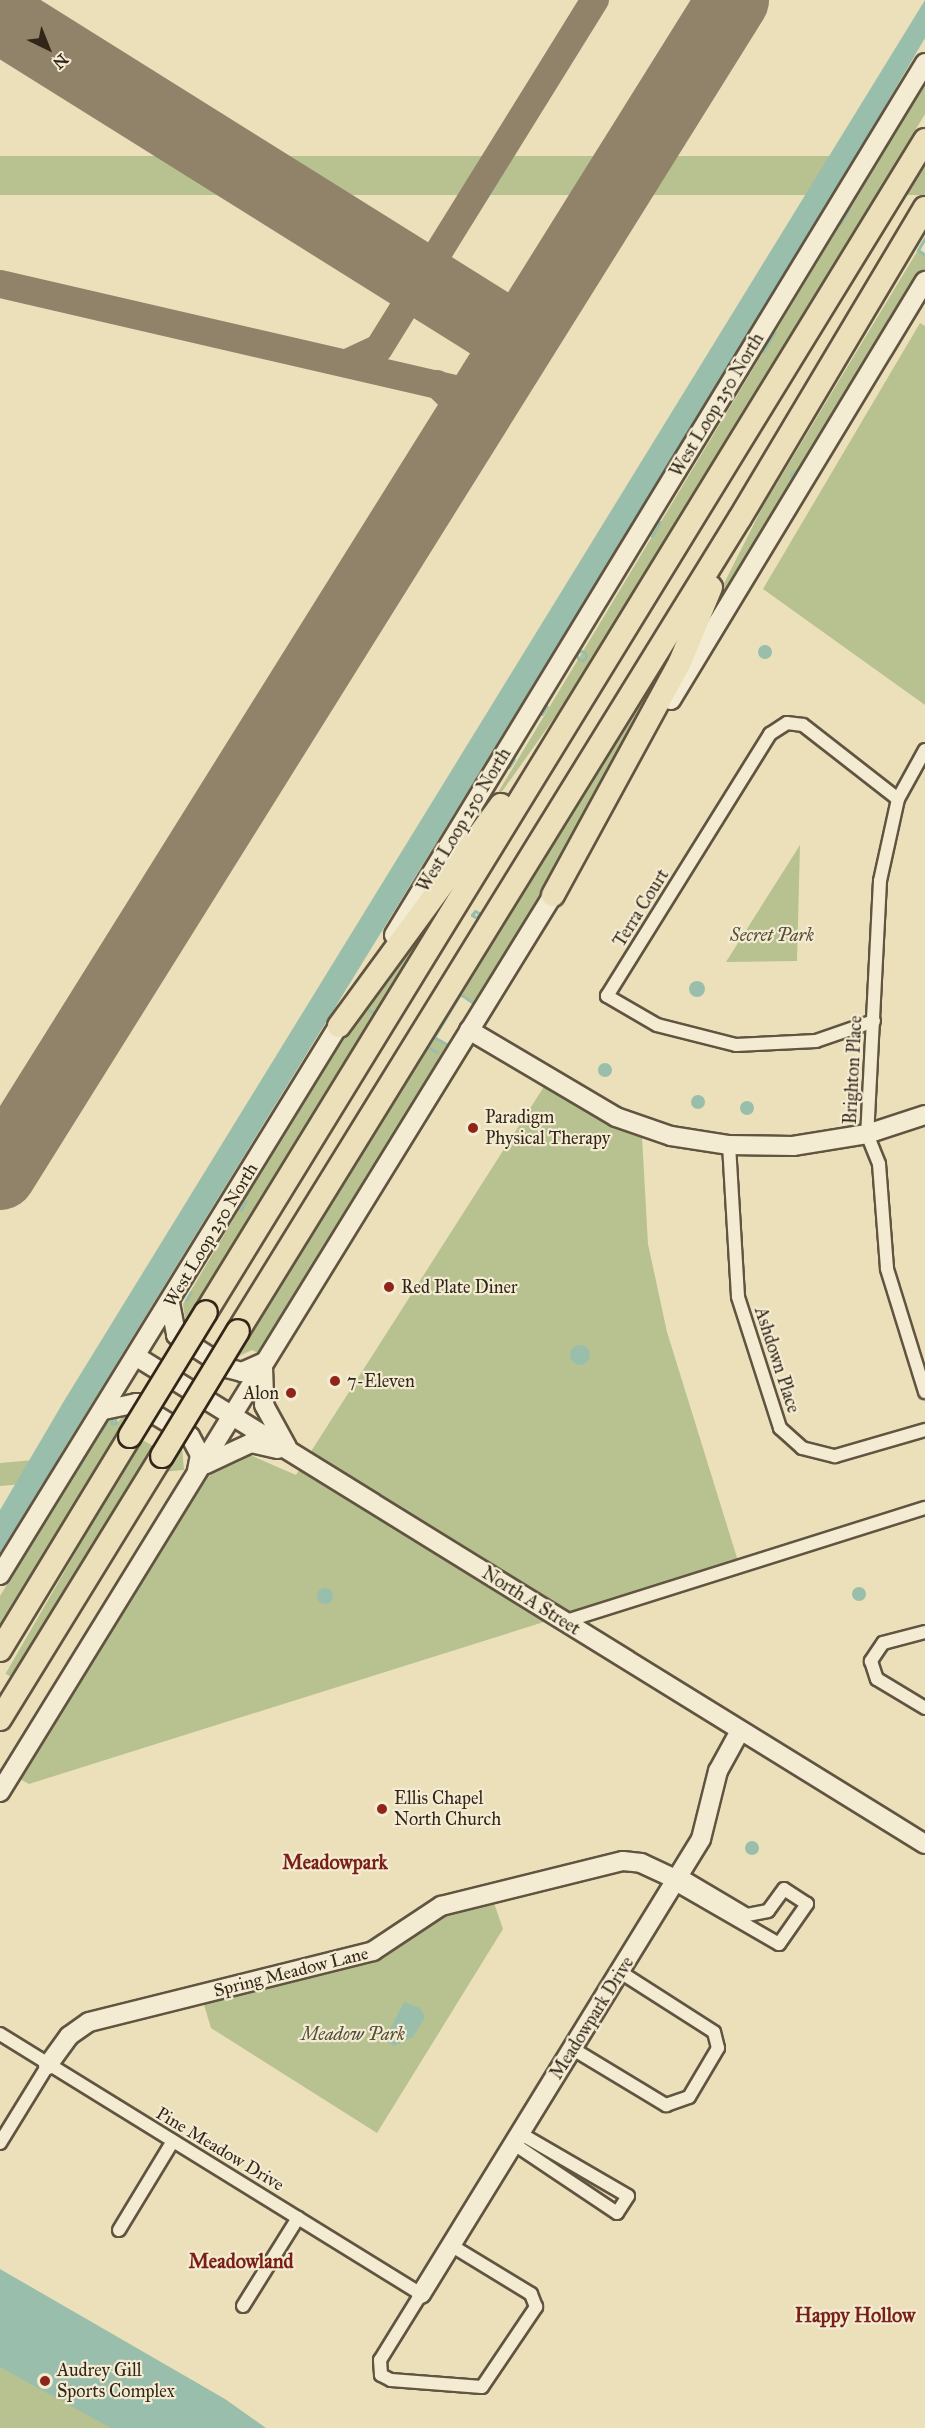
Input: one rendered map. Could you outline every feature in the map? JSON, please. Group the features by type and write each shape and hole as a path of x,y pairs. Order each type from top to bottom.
{"highway":[{"path":"0,1650 925,141"},
{"path":"0,1719 740,518 925,208"},
{"path":"553,895 680,662 740,518"},
{"path":"339,1026 599,670"}],"main road":[{"name":"West Loop 250 North","path":"0,1575 137,1357 925,63"},
{"path":"0,1792 553,895 925,280"},
{"path":"469,1030 615,1117 671,1136 729,1145 794,1146 867,1134 925,1115"},
{"path":"170,1303 176,1335 227,1368 242,1372 264,1362"},
{"name":"North A Street","path":"137,1357 925,1844"},
{"path":"264,1362 264,1405 291,1453"},
{"path":"104,1410 136,1403 190,1436 200,1455 197,1471"},
{"path":"197,1471 217,1455 251,1443 291,1453"},
{"name":"Meadowpark Drive","path":"421,2294 701,1839 718,1772 740,1731"},
{"name":"Spring Meadow Lane","path":"48,2065 74,2031 89,2022 373,1951 441,1906 623,1862 641,1863 677,1880"}],"street":[{"name":"Terra Court","path":"874,1021 816,1041 735,1045 657,1025 607,996 770,734 787,723 803,726 898,799"},
{"name":"Brighton Place","path":"925,750 898,799 880,881 867,1134 879,1164 887,1269 925,1392"},
{"name":"Ashdown Place","path":"729,1145 738,1297 780,1428 802,1448 835,1456 925,1430"},
{"path":"563,1622 925,1508"},
{"path":"925,1632 883,1643 871,1660 878,1679 925,1708"},
{"path":"677,1880 746,1920 780,1944 807,1902 784,1889 768,1911 746,1920"},
{"path":"573,2049 666,2104 689,2097 718,2048 714,2032 620,1972"},
{"name":"Pine Meadow Drive","path":"0,2034 421,2294"},
{"path":"0,2143 48,2065"},
{"path":"518,2139 563,2167 628,2196 617,2213 563,2167"},
{"path":"119,2230 173,2141"},
{"path":"243,2306 298,2218"},
{"path":"421,2294 380,2360 381,2374 473,2388 490,2381 536,2301 452,2246"}],"green space":[{"path":"925,83 925,114 587,672 479,824"},
{"path":"0,156 925,156 925,195 0,195"},
{"path":"918,250 925,255 925,269 691,649 762,508"},
{"path":"920,323 925,326 925,705 763,589"},
{"path":"669,652 675,655 596,808 475,1004 460,994"},
{"name":"Secret Park","path":"800,845 797,961 726,962"},
{"path":"451,889 364,1037 186,1326 183,1304 302,1103 373,989"},
{"path":"434,1037 450,1046 260,1354 252,1350 237,1357"},
{"path":"545,1085 642,1137 648,1244 667,1332 738,1561 29,1784 18,1778 209,1470 248,1454 296,1475"},
{"path":"123,1416 134,1416 0,1635 0,1596 109,1418 117,1423"},
{"path":"141,1439 158,1449 23,1684 6,1674"},
{"path":"182,1447 184,1470 0,1486 0,1463"},
{"name":"Meadow Park","path":"493,1900 503,1929 377,2133 211,2028 201,1995 315,1971 439,1907"},
{"name":"Audrey Gill Sports Complex","path":"0,2326 167,2428 0,2428"}],"shaded area":[{"path":"925,0 925,38 818,221 0,1553 0,1510 64,1401"},
{"path":"762,645 768,645 772,652 768,659 762,659 758,655 758,649"},
{"path":"697,981 705,989 697,997 689,989"},
{"path":"605,1063 610,1065 612,1070 610,1075 605,1077 600,1075 598,1070 600,1065"},
{"path":"698,1095 703,1097 705,1102 703,1107 698,1109 693,1107 691,1102 693,1097"},
{"path":"747,1101 752,1103 754,1108 752,1113 747,1115 742,1113 740,1108 742,1103"},
{"path":"580,1345 587,1348 590,1355 587,1362 580,1365 573,1362 570,1355 573,1348"},
{"path":"859,1587 864,1589 866,1594 864,1599 859,1601 854,1599 852,1594 854,1589"},
{"path":"322,1588 328,1588 333,1596 331,1602 322,1604 317,1599 317,1593"},
{"path":"752,1841 757,1843 759,1848 757,1853 752,1855 747,1853 745,1848 747,1843"},
{"path":"404,2002 420,2008 425,2017 413,2037 394,2046 385,2039"},
{"path":"0,2269 225,2399 266,2428 111,2428 0,2367"}],"waterway":[{"path":"840,224 849,209"},
{"path":"925,238 918,250 925,255"},
{"path":"763,351 775,332"},
{"path":"796,471 801,476 796,481 791,476 796,471"},
{"path":"652,536 660,522"},
{"path":"582,651 587,656 582,661 577,656 582,651"},
{"path":"542,714 547,706"},
{"path":"509,767 514,759"},
{"path":"475,911 479,913 477,918 472,915 475,911"},
{"path":"460,994 475,1004 450,1046 434,1037 460,994"},
{"path":"369,1010 377,1015"},
{"path":"427,1047 437,1052"},
{"path":"297,1112 302,1103"},
{"path":"241,1210 246,1201"},
{"path":"186,1300 191,1292"},
{"path":"115,1418 116,1423 112,1424 111,1419 115,1418"},
{"path":"101,1431 106,1423"},
{"path":"79,1467 84,1457"}],"taxiway":[{"path":"347,363 379,348 595,0"},
{"path":"395,264 406,287 404,306"},
{"path":"0,284 460,390 482,386 500,373"},
{"path":"491,324 504,345 500,372"},
{"path":"437,384 459,406 462,434"}],"runway":[{"path":"0,1174 733,0"},
{"path":"0,17 491,324"}],"place":[{"name":"Paradigm Physical Therapy","path":"473,1128"},
{"name":"Red Plate Diner","path":"389,1287"},
{"name":"7-Eleven","path":"335,1381"},
{"name":"Alon","path":"291,1393"},
{"name":"Ellis Chapel North Church","path":"382,1809"},
{"name":"Audrey Gill Sports Complex","path":"45,2381"}],"district":[{"name":"Meadowpark","path":"335,1862"},
{"name":"Meadowland","path":"241,2261"},
{"name":"Happy Hollow","path":"855,2315"}]}
